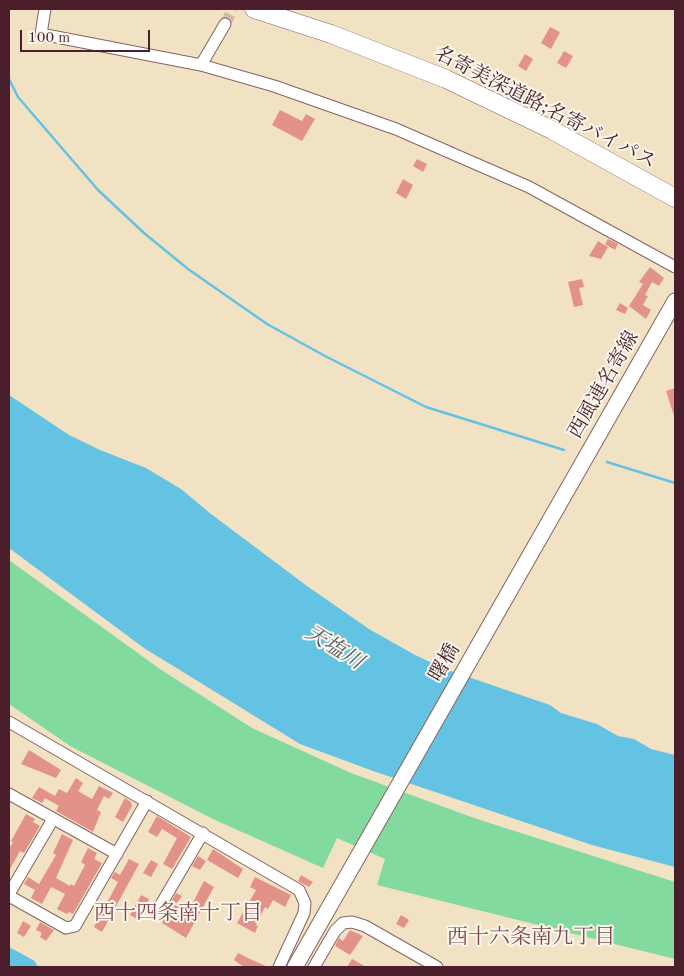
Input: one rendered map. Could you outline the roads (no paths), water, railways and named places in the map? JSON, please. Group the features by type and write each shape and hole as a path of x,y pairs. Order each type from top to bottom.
{"highway":[{"name":"名寄美深道路;名寄バイパス","path":"254,9 340,37 446,79 552,130 675,198"}],"main road":[{"name":"西風連名寄線","path":"568,488 675,301"},
{"name":"曙橋","path":"295,967 568,488"}],"street":[{"path":"44,9 41,34 201,65 274,86 341,109 489,168 592,220 675,267"},
{"path":"201,65 225,24"},
{"path":"9,722 300,890 305,903 304,914 279,967"},
{"path":"9,794 117,854"},
{"path":"53,819 9,895 66,928 75,926 147,801"},
{"path":"156,913 204,833"},
{"path":"314,967 336,930 343,923 352,922 365,926 437,967"}],"water":[{"name":"天塩川","path":"9,395 69,435 100,450 146,468 181,489 211,514 307,586 369,629 415,655 445,669 550,705 561,713 597,724 618,736 634,739 651,749 675,755 675,867 592,845 373,771 300,744 144,648 9,548"}],"waterway":[{"path":"9,79 18,97 98,190 144,233 188,269 267,324 325,356 426,407 564,450"},
{"path":"607,462 675,483"},
{"path":"9,956 29,967"}],"tunnel":[{"path":"225,24 233,9"}],"district":[{"name":"西十四条南十丁目","path":"178,913"},
{"name":"西十六条南九丁目","path":"531,937"}]}
